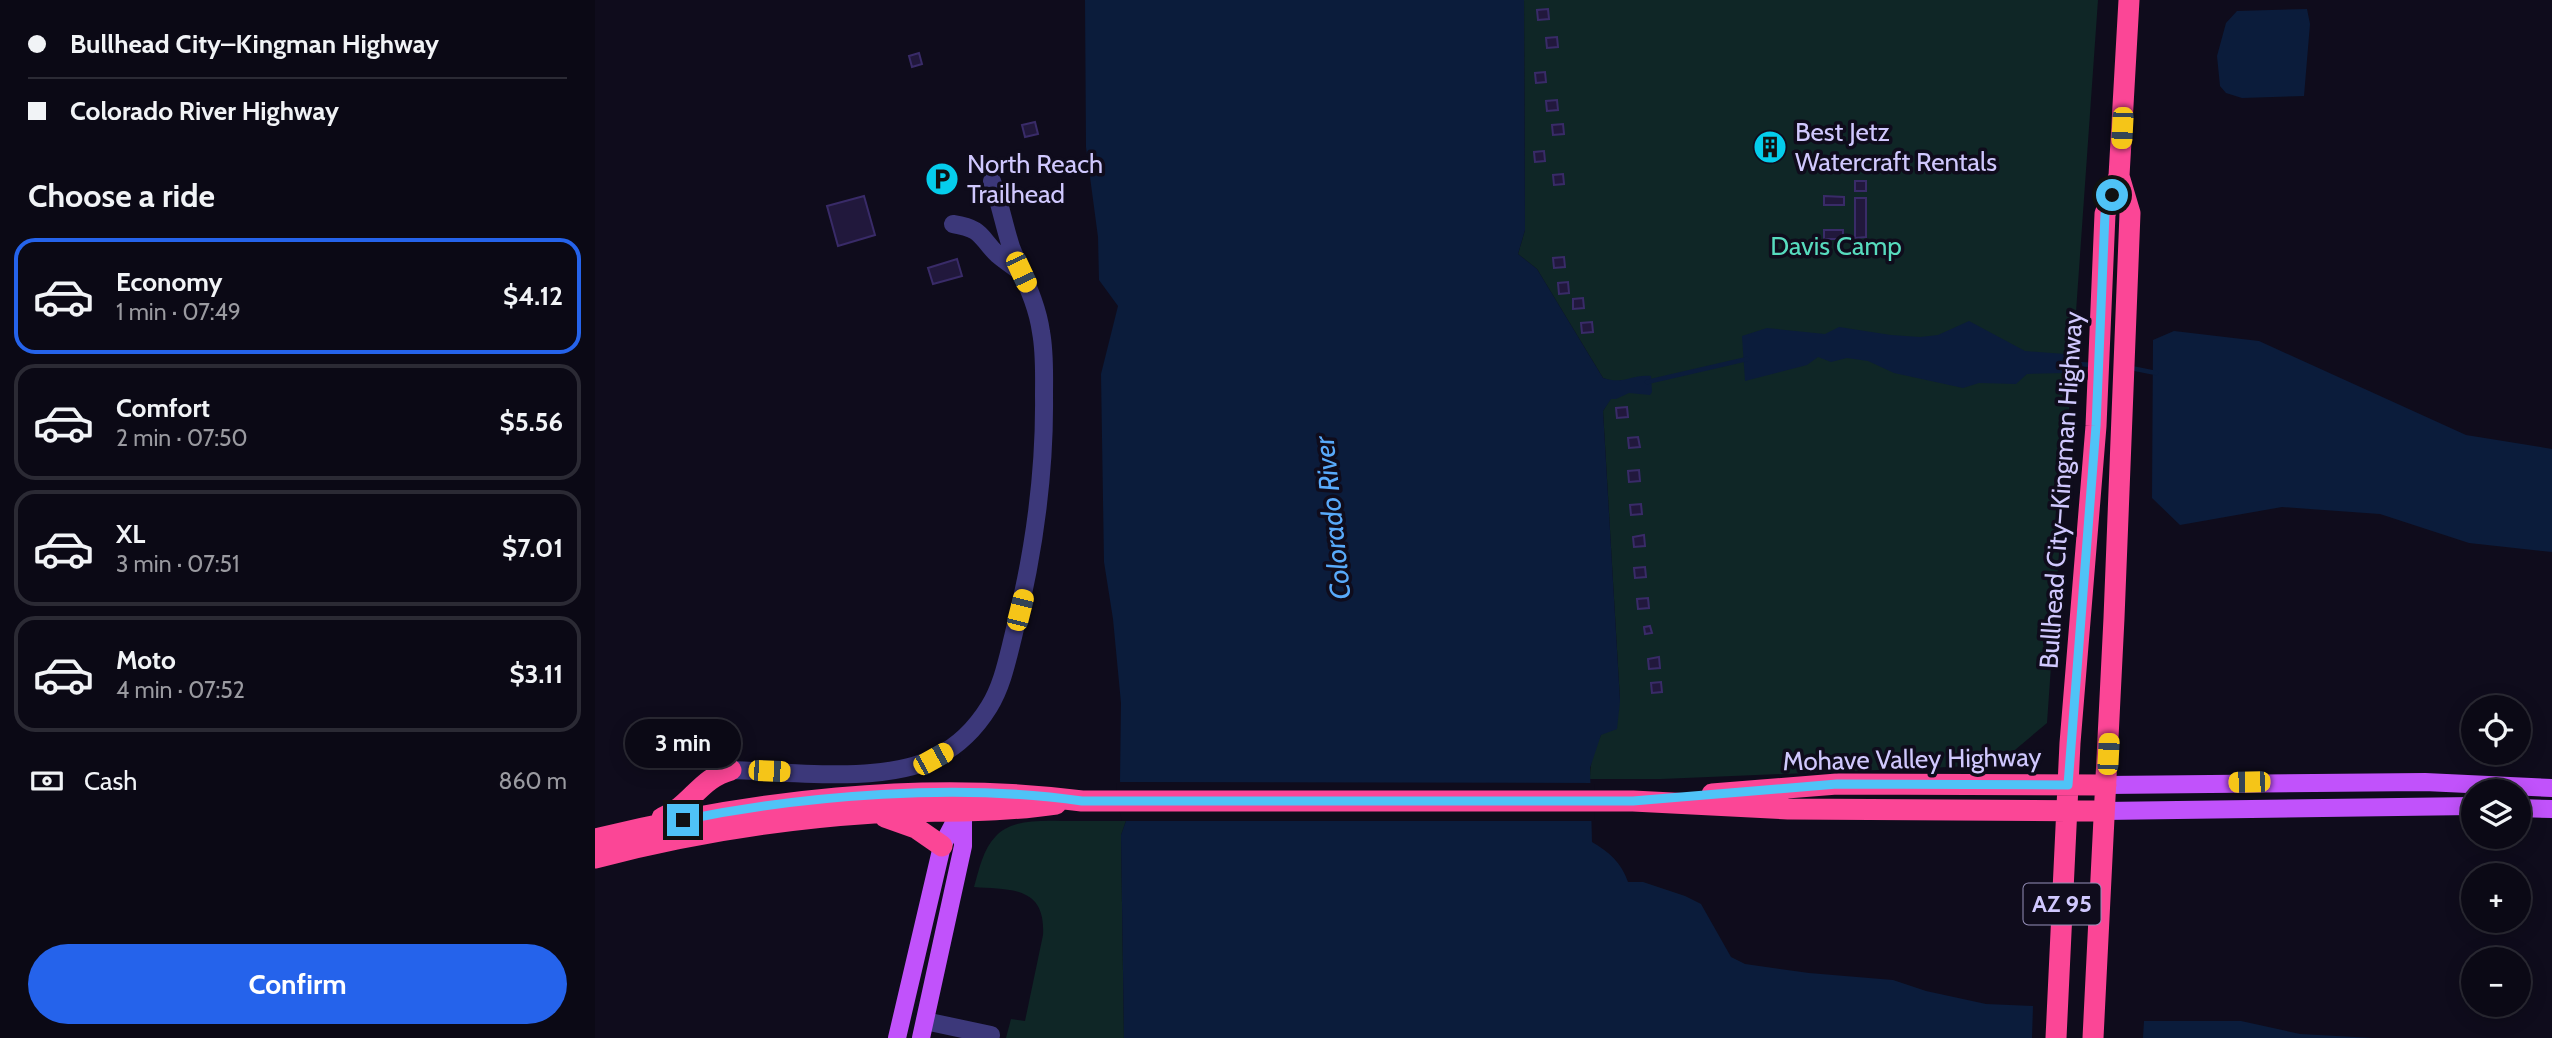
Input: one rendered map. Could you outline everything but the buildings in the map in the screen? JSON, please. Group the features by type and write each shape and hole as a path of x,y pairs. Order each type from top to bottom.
{"highway":[{"name":"Bullhead City–Kingman Highway","path":"2067,811 2096,426 2105,214 2119,176 2129,0"},
{"name":"Bullhead City–Kingman Highway","path":"2106,785 2130,213 2119,176"},
{"path":"731,770 718,786 717,792 719,802 731,810"},
{"path":"634,829 679,810 705,783 731,770"},
{"name":"Mohave Valley Highway","path":"1633,801 1837,784 2106,785"},
{"name":"AZ 95","path":"2093,1038 2106,785"},
{"name":"Mohave Valley Highway","path":"962,802 1025,793 1082,801 1633,801 1788,809 2104,811"},
{"path":"595,839 731,810 865,797 962,802"},
{"path":"595,858 746,826 962,802"},
{"name":"AZ 95","path":"2056,1038 2067,811"},
{"path":"873,813 916,828 942,846"}],"main road":[{"path":"2106,785 2425,782 2552,788"},
{"path":"897,1038 942,846 962,802"},
{"path":"923,1029 963,846 962,802"},
{"path":"2104,811 2461,806"},
{"path":"2531,808 2552,809"}],"street":[{"path":"731,770 871,773 903,770 947,751 971,731 990,706 1003,677 1026,583 1038,506 1043,441 1044,350 1036,310 992,181"},
{"path":"954,224 980,232 996,253 1021,272"},
{"path":"923,1029 991,1035"}],"green space":[{"name":"Davis Camp","path":"1524,0 2098,0 2047,723 1997,765 1661,779 1590,779 1595,748 1620,701 1603,411 1622,380 1615,382 1603,378 1537,269 1518,254 1525,230"},
{"path":"1126,821 1121,835 1124,1038 1006,1038 1011,1019 1025,1021 1043,935 1042,919 1038,907 1023,893 974,887 988,847 1004,829 1025,822"}],"water":[{"name":"Colorado River","path":"1085,0 1524,0 1525,230 1518,254 1537,269 1603,378 1622,380 1651,376 1650,395 1629,393 1611,399 1603,411 1620,701 1617,729 1601,735 1590,768 1592,842 1614,858 1628,882 1643,882 1701,904 1731,957 1745,964 1893,980 1926,991 1986,1004 2033,1006 2032,1038 1124,1038 1121,835 1126,821 1120,780 1121,703 1113,619 1104,562 1101,374 1118,306 1099,280 1098,237 1086,147"},
{"path":"2307,9 2310,24 2304,96 2242,98 2226,93 2220,86 2217,56 2226,23 2237,11"},
{"path":"1969,321 2025,351 2065,354 2065,373 2027,374 2016,384 1979,383 1963,388 1894,373 1868,361 1847,358 1831,362 1818,357 1807,365 1745,381 1742,336 1767,328 1825,334 1839,327 1920,337 1938,335"},
{"path":"2174,331 2259,341 2466,435 2552,449 2552,552 2469,543 2380,514 2282,507 2180,525 2152,498 2153,340"},
{"path":"2144,1021 2241,1021 2300,1034 2373,1038 2143,1038"}],"pier":[{"path":"1116,782 1594,783 1595,821 1122,821"}],"waterway":[{"path":"1647,382 1747,359"},
{"path":"2061,363 2094,365"},
{"path":"2131,368 2156,373"}],"place":[{"name":"Best Jetz Watercraft Rentals","path":"1770,147"},
{"name":"North Reach Trailhead","path":"942,179"}],"route":[{"path":"683,820 731,810 909,795 1025,793 1082,801 1633,801 1837,784 2068,785 2096,426 2105,214 2112,195"}]}
